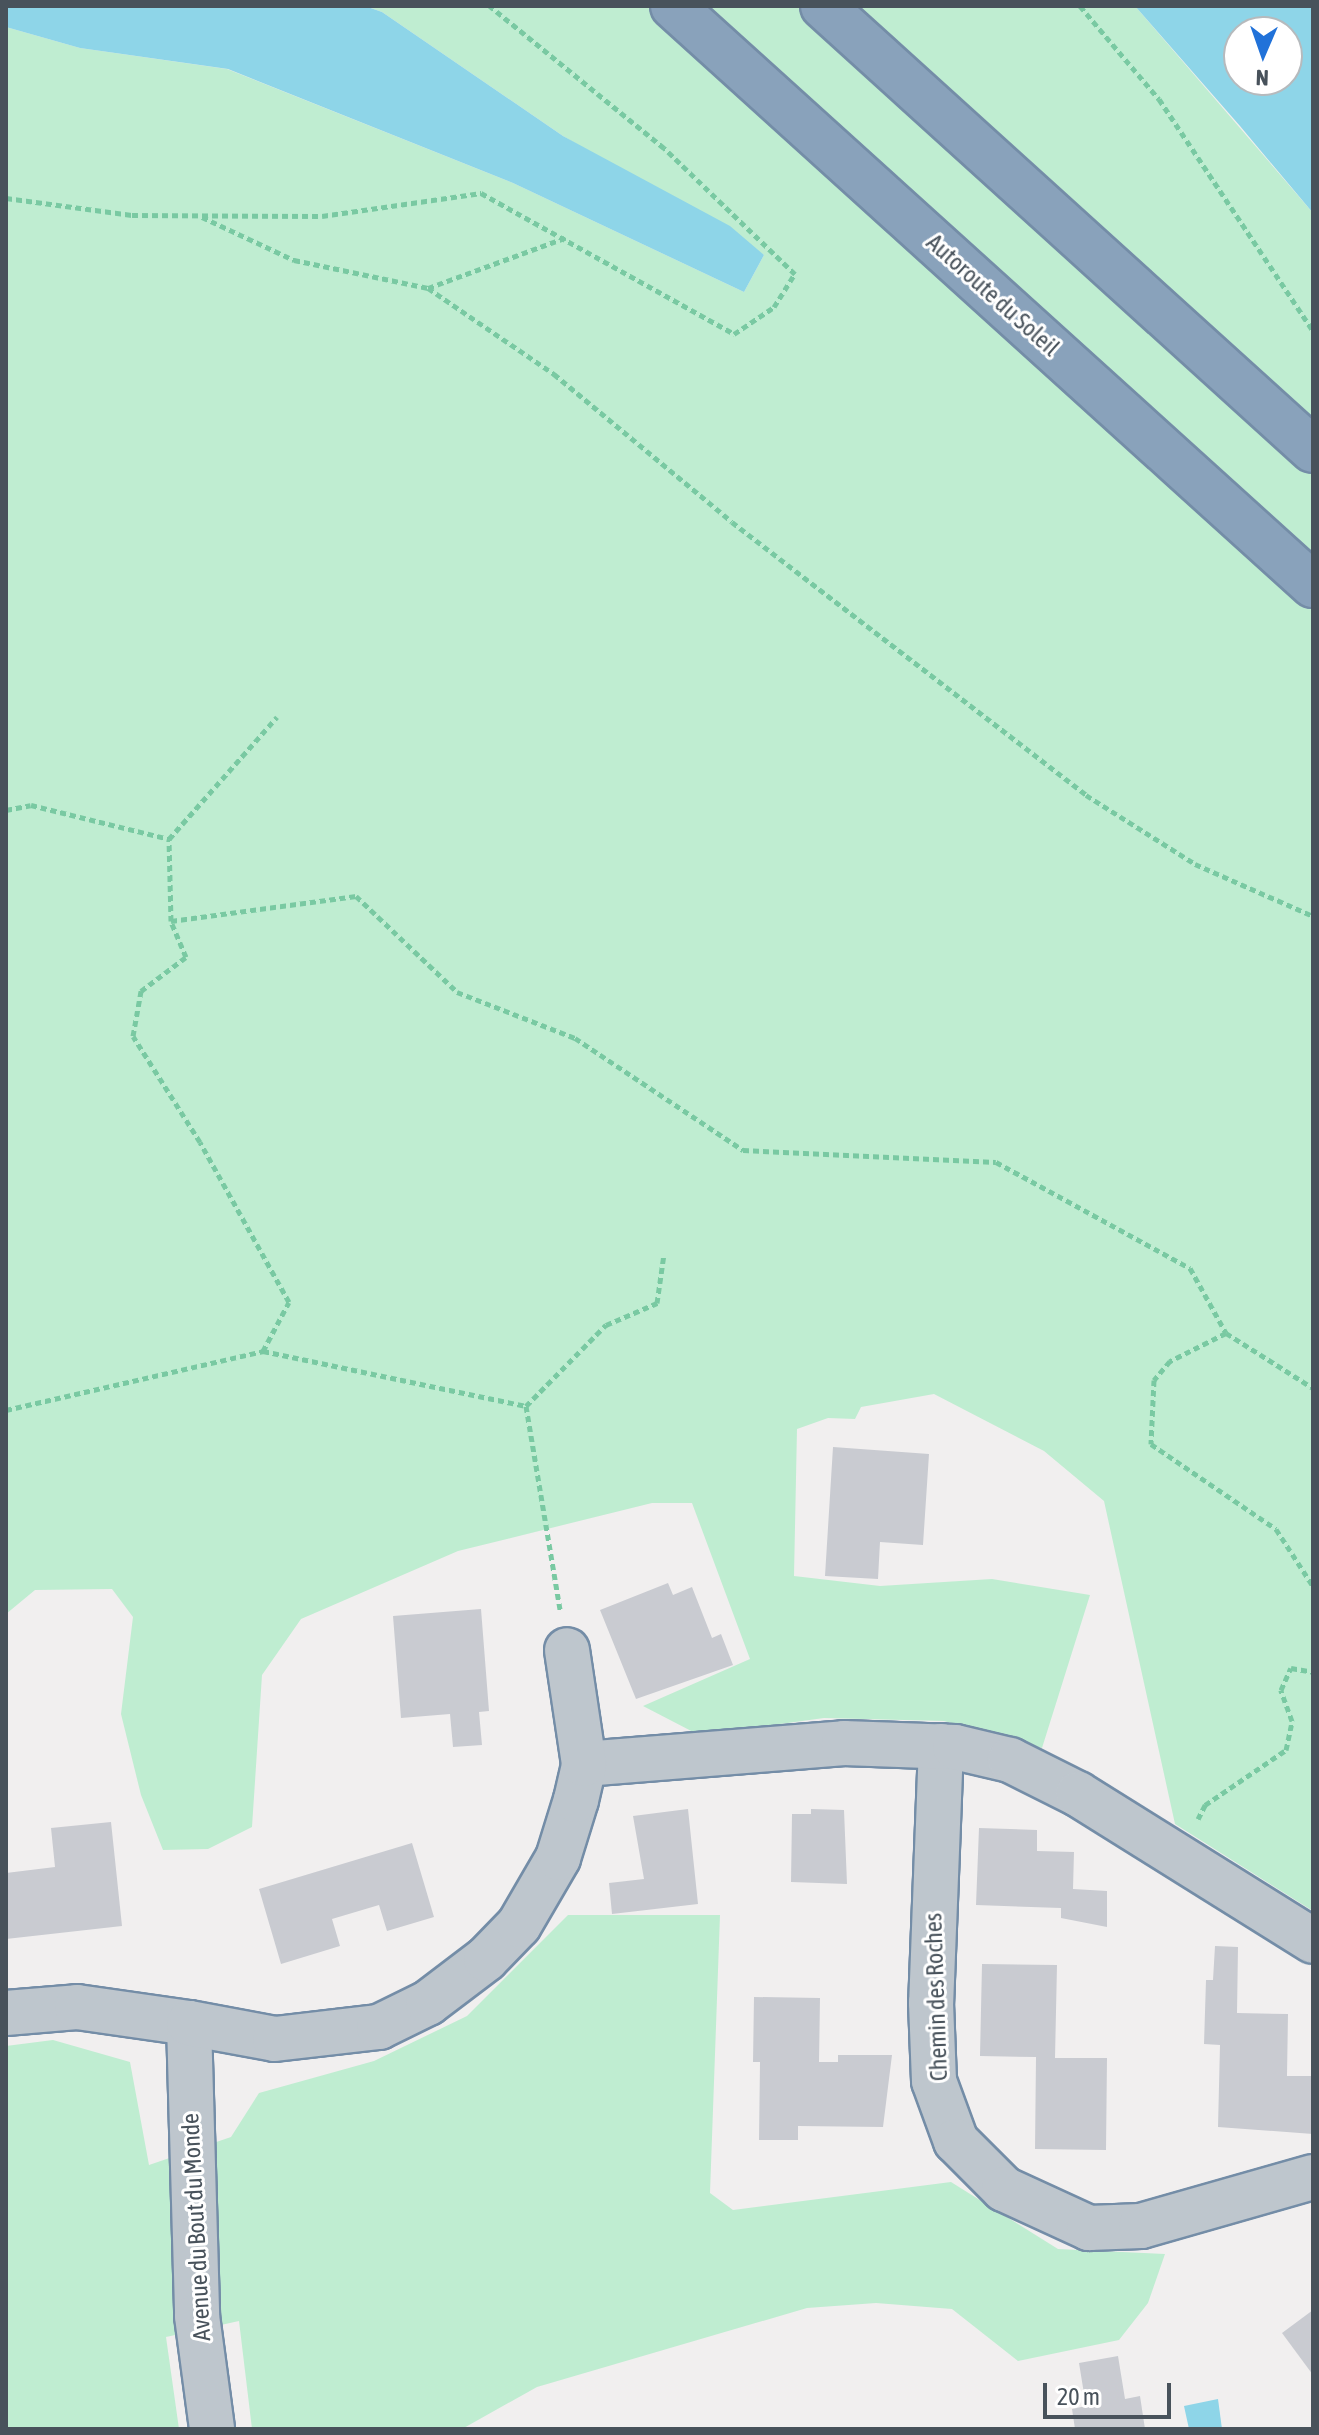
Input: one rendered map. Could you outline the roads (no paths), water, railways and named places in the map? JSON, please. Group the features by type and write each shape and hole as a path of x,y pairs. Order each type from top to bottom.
{"highway":[{"name":"Autoroute du Soleil","path":"673,6 1313,585"},
{"path":"823,6 1313,450"}],"street":[{"path":"6,2013 77,2007 275,2039 379,2027 428,2003 486,1959 519,1925 558,1858 584,1764 567,1650"},
{"path":"584,1764 655,1762 844,1743 941,1746 1010,1760 1078,1794 1313,1941"},
{"name":"Chemin des Roches","path":"941,1746 931,2003 934,2081 956,2141 1004,2189 1089,2228 1141,2226 1313,2177"},
{"name":"Avenue du Bout du Monde","path":"189,2023 197,2316 212,2429"}],"water":[{"path":"6,6 365,6 382,12 563,136 730,226 764,255 744,292 513,183 228,69 80,48 6,27"},
{"path":"1135,6 1313,6 1313,213 1240,126"},
{"path":"1218,2399 1222,2429 1189,2429 1184,2406"}]}
